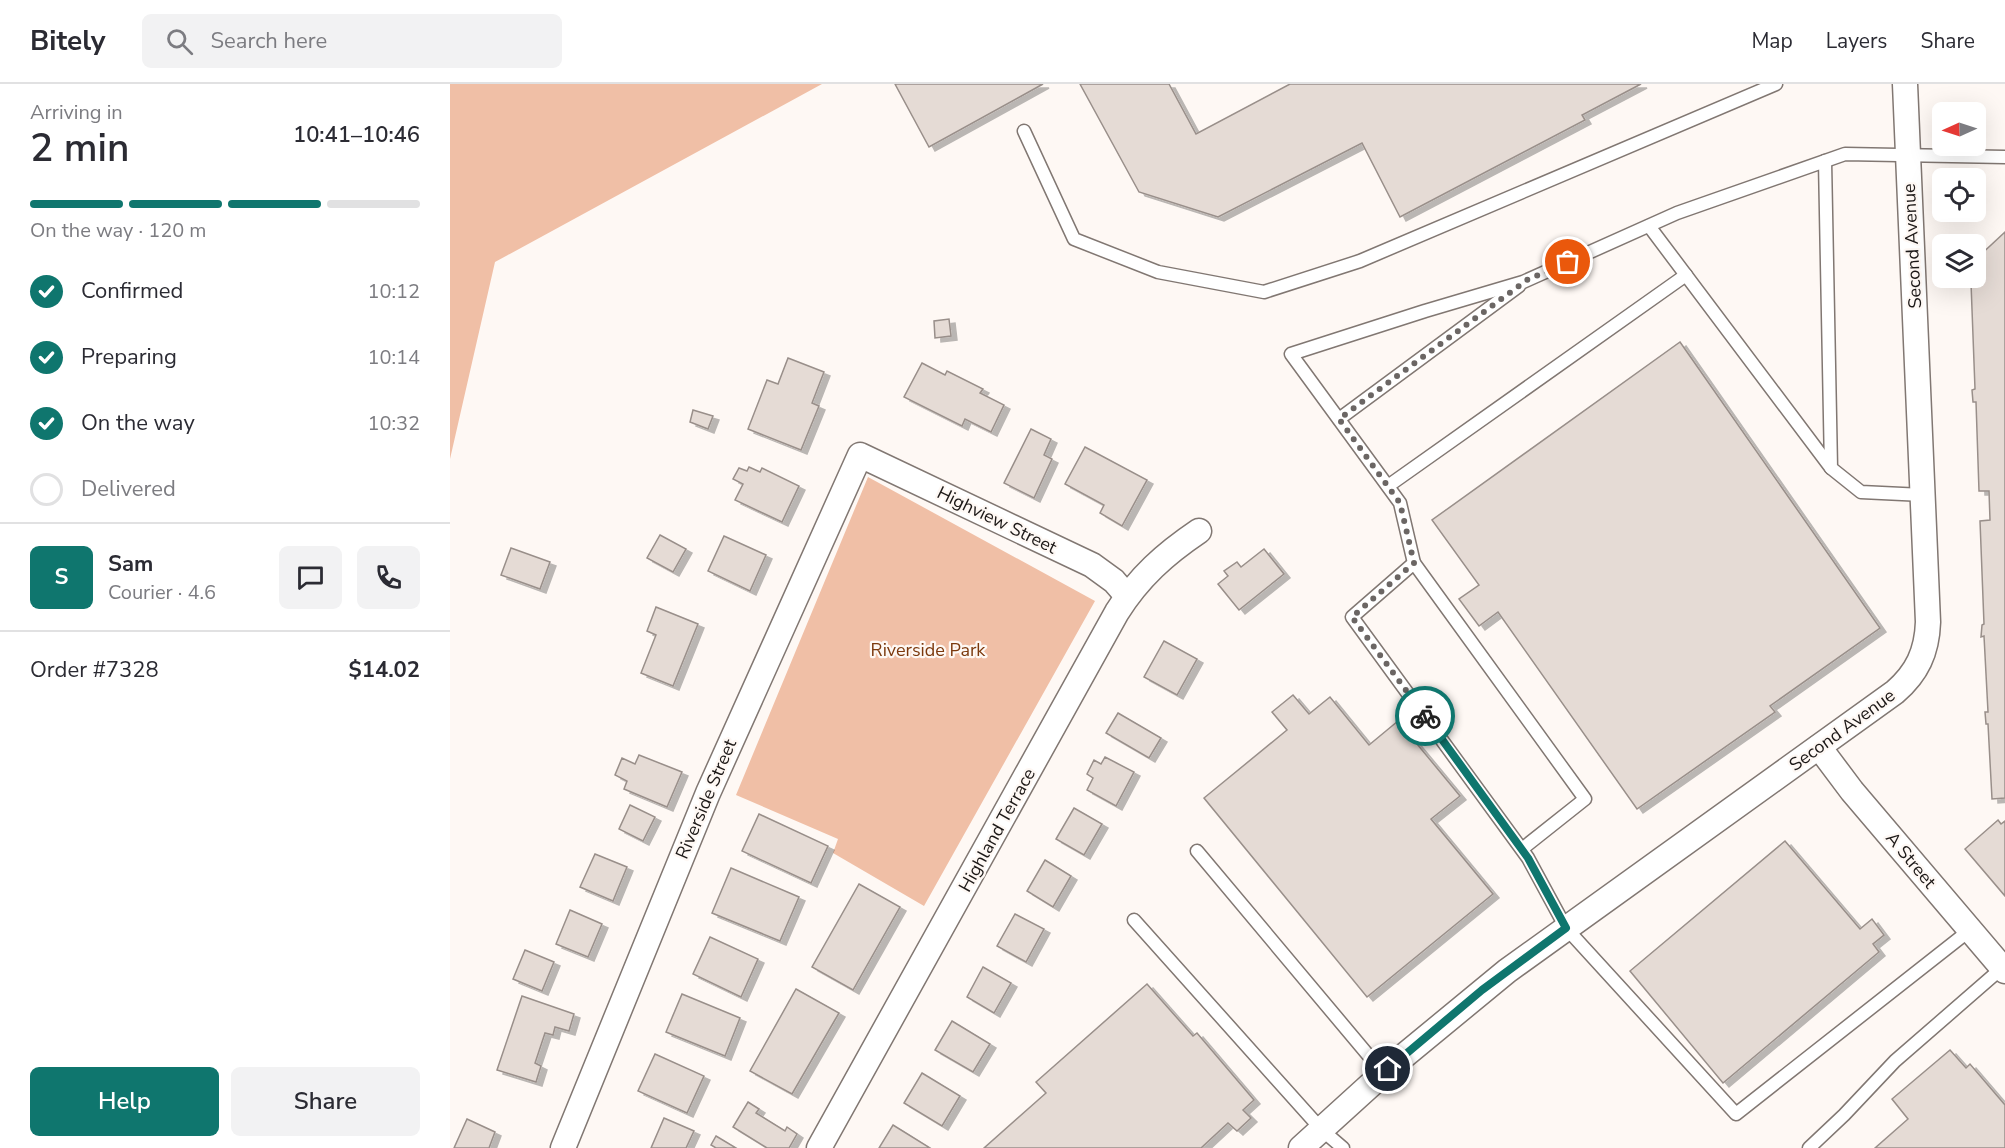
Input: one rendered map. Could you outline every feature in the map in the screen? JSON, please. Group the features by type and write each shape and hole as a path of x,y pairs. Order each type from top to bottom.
{"street":[{"name":"Second Avenue","path":"1301,1148 1482,990 1819,747 1914,674 1923,656 1928,637 1928,622 1905,84"},
{"name":"Highview Street","path":"860,455 1092,565 1114,581 1127,596"},
{"name":"Riverside Street","path":"563,1148 717,772 860,455"},
{"name":"Highland Terrace","path":"819,1148 1127,596 1153,566 1198,531"},
{"name":"A Street","path":"1819,747 1852,791 2004,970"}],"lane":[{"path":"1024,131 1074,239 1158,272 1264,292 1360,261 1776,84"},
{"path":"1522,849 1585,800 1414,563 1400,503 1291,354 1527,280 1677,213 1845,154 2005,157"},
{"path":"1825,161 1831,468"},
{"path":"1649,226 1831,468 1861,492 1923,495"},
{"path":"1388,486 1686,275"},
{"path":"1339,419 1527,280"},
{"path":"1414,563 1352,617 1522,849 1566,928 1736,1114 1970,930"},
{"path":"1197,851 1384,1074"},
{"path":"1134,920 1322,1130 1343,1148"},
{"path":"1809,1148 1895,1061 2004,970"}],"green space":[{"path":"450,84 822,84 495,262 450,459"},
{"name":"Riverside Park","path":"868,477 1095,601 924,906 833,853 838,839 736,795"}],"building":[{"path":"895,84 1043,84 929,147"},
{"path":"1080,84 1169,84 1196,134 1290,84 1641,84 1582,115 1585,120 1400,217 1362,143 1218,217 1139,192"},
{"path":"2005,232 2005,798 1992,799 1988,724 1986,724 1985,712 1988,712 1984,636 1981,637 1984,624 1980,521 1990,520 1989,491 1979,491 1976,402 1973,402 1972,390 1975,389 1971,288 1986,288 1986,250"},
{"path":"949,319 951,336 935,338 934,321"},
{"path":"1680,342 1880,628 1770,706 1775,712 1637,809 1498,612 1479,626 1459,599 1479,585 1432,520"},
{"path":"788,358 824,372 812,403 819,406 801,450 748,429 767,380 778,384"},
{"path":"922,363 945,375 947,371 983,389 980,393 1004,405 991,432 965,419 962,426 904,397"},
{"path":"693,410 713,416 708,429 690,422"},
{"path":"1031,429 1051,439 1044,455 1052,459 1034,498 1004,483"},
{"path":"1085,447 1147,480 1122,526 1100,513 1104,505 1065,484"},
{"path":"749,467 760,472 762,468 799,486 782,522 735,500 743,484 733,479 739,468 747,471"},
{"path":"660,535 686,549 673,572 647,558"},
{"path":"724,536 766,555 750,591 708,571"},
{"path":"511,548 550,562 540,589 501,575"},
{"path":"1264,549 1284,574 1239,610 1218,584 1228,576 1224,571 1237,562 1241,567"},
{"path":"656,607 698,624 673,686 641,673 656,635 647,631"},
{"path":"1164,641 1197,659 1177,695 1144,677"},
{"path":"1293,695 1309,714 1330,697 1369,745 1398,721 1460,796 1431,819 1493,894 1367,997 1204,798 1287,730 1272,712"},
{"path":"1118,713 1161,738 1149,758 1106,733"},
{"path":"639,755 682,772 667,807 624,789 627,781 615,775 622,758 635,764"},
{"path":"1105,757 1134,772 1116,806 1087,790 1093,778 1087,774 1094,760 1101,764"},
{"path":"630,805 655,817 643,841 619,829"},
{"path":"1074,808 1102,824 1084,855 1056,839"},
{"path":"759,814 828,846 811,883 742,851"},
{"path":"1998,820 2001,824 2005,821 2005,896 1965,849"},
{"path":"1785,841 1860,929 1872,919 1884,935 1873,944 1879,952 1723,1083 1630,971"},
{"path":"595,854 627,867 613,901 580,887"},
{"path":"1045,860 1071,876 1053,907 1027,891"},
{"path":"731,868 799,897 780,941 712,913"},
{"path":"859,884 900,907 853,990 812,967"},
{"path":"570,910 602,924 588,957 556,944"},
{"path":"1015,914 1044,929 1026,962 997,946"},
{"path":"710,937 758,959 741,997 693,974"},
{"path":"525,950 554,962 542,991 513,979"},
{"path":"983,967 1011,983 994,1013 967,997"},
{"path":"1147,984 1193,1036 1197,1033 1254,1100 1243,1110 1251,1118 1237,1131 1228,1123 1201,1148 984,1148 1046,1093 1036,1082"},
{"path":"796,989 839,1013 792,1094 750,1071"},
{"path":"682,994 740,1018 725,1056 666,1032"},
{"path":"522,996 574,1014 569,1031 555,1027 553,1035 545,1033 535,1063 541,1066 536,1082 497,1070"},
{"path":"952,1021 990,1044 973,1072 935,1050"},
{"path":"1950,1050 1966,1068 1970,1064 2005,1105 2005,1148 1875,1148 1908,1119 1892,1099"},
{"path":"655,1054 704,1076 687,1113 638,1091"},
{"path":"922,1073 960,1096 942,1126 904,1103"},
{"path":"748,1102 759,1109 756,1113 785,1131 787,1127 797,1134 789,1148 767,1148 733,1127"},
{"path":"664,1118 694,1131 686,1148 651,1148"},
{"path":"467,1119 495,1132 489,1148 454,1148"},
{"path":"893,1125 930,1148 879,1148"},
{"path":"716,1136 736,1148 716,1148 711,1145"}],"way so far":[{"path":"1425,716 1352,617 1414,563 1400,503 1339,419 1527,280 1568,262"}],"route":[{"path":"1388,1069 1482,990 1566,928 1528,858 1425,716"}]}
